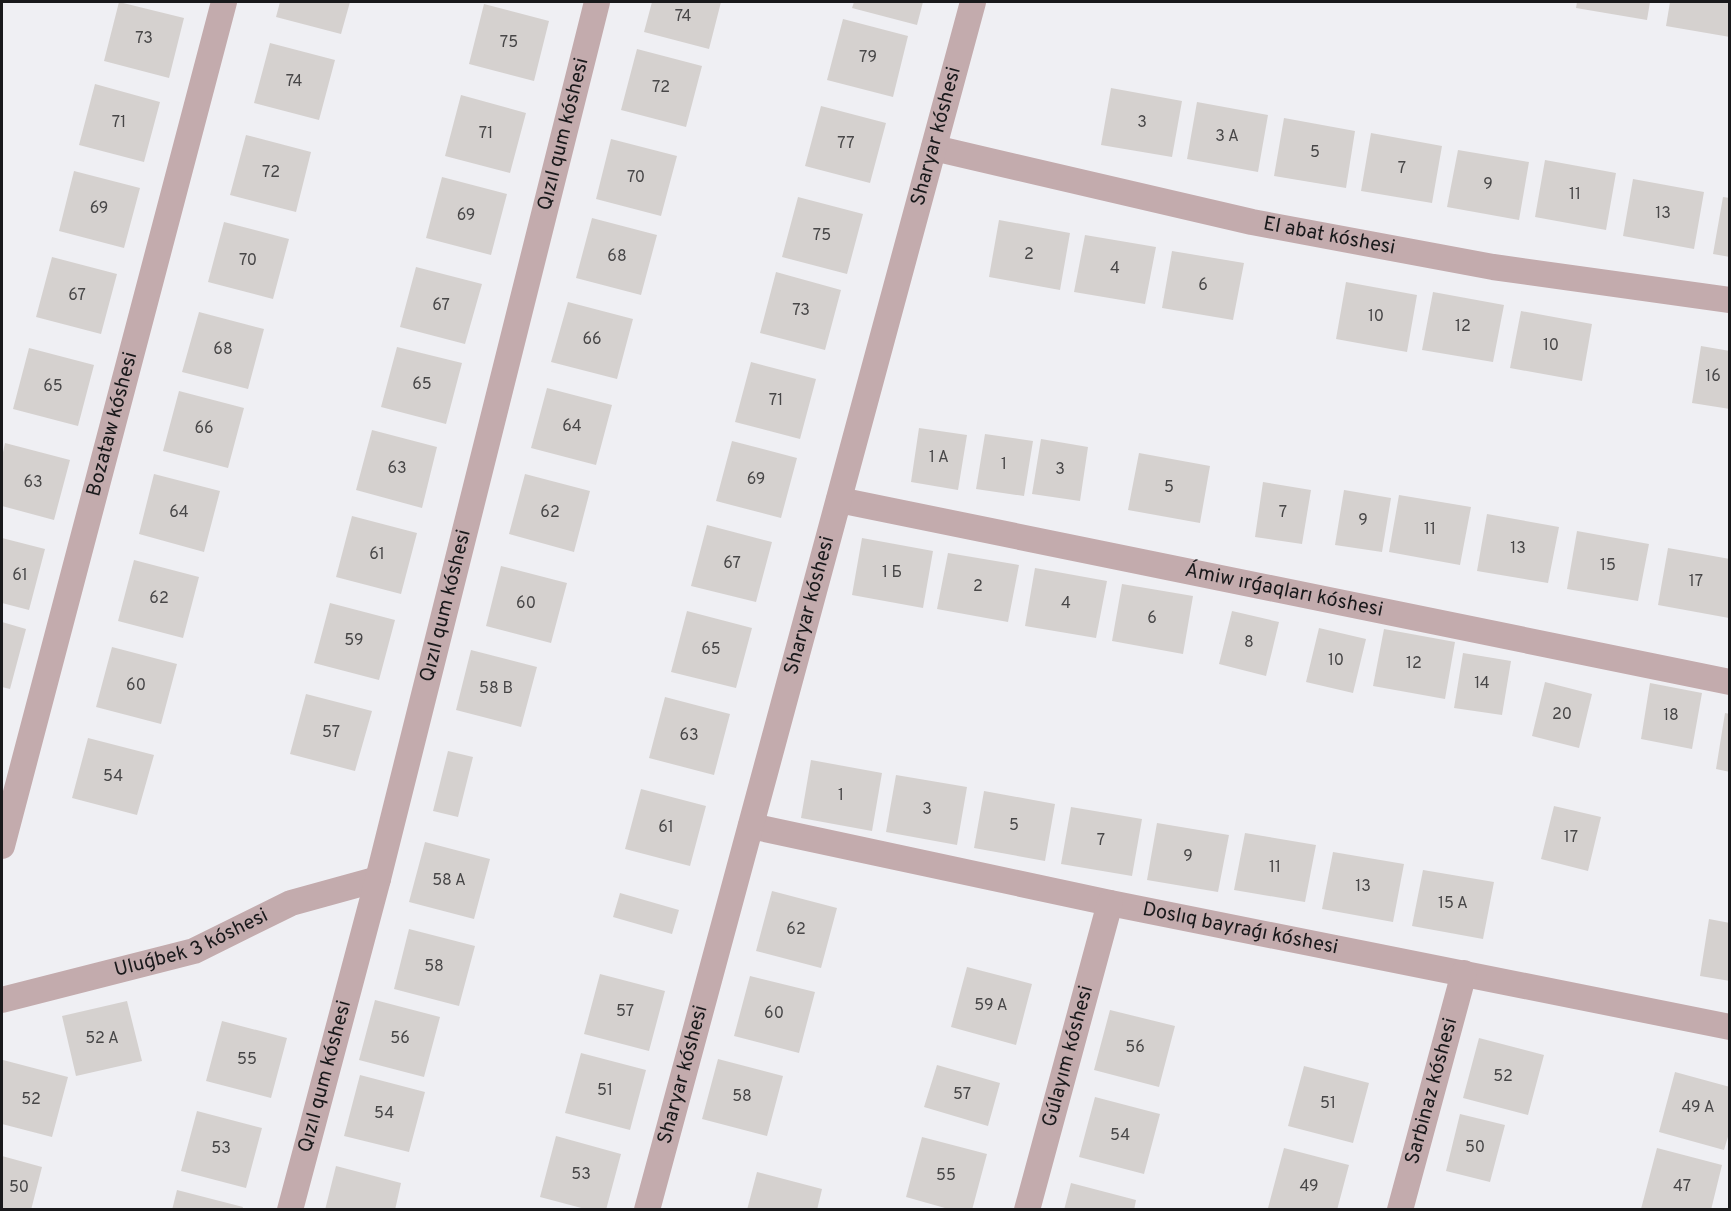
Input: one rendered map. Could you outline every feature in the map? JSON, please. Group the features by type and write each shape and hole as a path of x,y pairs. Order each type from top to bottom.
{"street":[{"name":"Bozataw kóshesi","path":"2,846 224,2"},
{"name":"Qızıl qum kóshesi","path":"290,1209 378,879 597,2"},
{"name":"Sharyar kóshesi","path":"647,1209 973,2"},
{"name":"El abat kóshesi","path":"934,148 1252,222 1493,267 1730,300"},
{"name":"Ámiw ırǵaqları kóshesi","path":"839,500 1730,682"},
{"name":"Doslıq bayraǵı kóshesi","path":"751,826 1110,903 1730,1028"},
{"name":"Uluǵbek 3 kóshesi","path":"2,1000 194,951 291,903 378,879"},
{"name":"Gúlayım kóshesi","path":"1027,1209 1110,903"},
{"name":"Sarbinaz kóshesi","path":"1400,1209 1464,973"}],"building":[{"path":"119,2 184,18 169,78 104,61"},
{"path":"280,2 350,2 341,34 276,17"},
{"path":"652,2 721,2 709,49 644,32"},
{"path":"854,2 923,2 917,25 852,8"},
{"path":"1577,2 1650,2 1647,20 1576,8"},
{"path":"1670,2 1730,2 1730,37 1666,26"},
{"path":"484,4 549,21 534,81 469,64"},
{"path":"843,19 908,36 893,97 827,80"},
{"path":"270,43 335,60 319,120 254,103"},
{"path":"637,49 702,66 686,127 621,110"},
{"path":"95,84 160,102 144,162 79,145"},
{"path":"1111,88 1182,101 1172,157 1101,145"},
{"path":"461,95 526,113 510,173 445,156"},
{"path":"1197,102 1268,115 1258,172 1187,159"},
{"path":"821,106 886,123 870,183 805,166"},
{"path":"1284,118 1355,131 1346,188 1274,176"},
{"path":"1371,133 1442,146 1432,203 1361,191"},
{"path":"246,135 311,152 296,212 230,195"},
{"path":"611,139 677,156 661,216 596,199"},
{"path":"1458,150 1529,162 1519,220 1447,207"},
{"path":"1545,160 1616,173 1606,230 1535,217"},
{"path":"74,171 140,188 124,248 59,231"},
{"path":"442,177 507,194 491,255 426,238"},
{"path":"1633,179 1704,192 1694,249 1623,236"},
{"path":"798,197 863,214 847,274 782,257"},
{"path":"1723,197 1730,198 1730,257 1713,254"},
{"path":"592,218 657,235 641,295 576,278"},
{"path":"999,220 1070,233 1060,290 989,277"},
{"path":"224,222 289,239 273,299 208,282"},
{"path":"1085,235 1156,247 1145,304 1074,292"},
{"path":"1172,251 1244,263 1233,320 1162,308"},
{"path":"52,257 117,274 101,334 36,317"},
{"path":"416,267 482,284 465,344 400,327"},
{"path":"776,272 841,290 825,350 760,333"},
{"path":"1346,282 1417,295 1407,352 1336,339"},
{"path":"1433,292 1504,305 1493,362 1422,350"},
{"path":"568,302 633,319 617,379 551,362"},
{"path":"1521,311 1592,324 1582,381 1510,368"},
{"path":"199,312 264,329 248,389 182,372"},
{"path":"1701,346 1730,351 1730,409 1692,403"},
{"path":"397,347 462,363 446,424 381,407"},
{"path":"29,348 94,365 78,426 13,409"},
{"path":"751,362 816,379 800,439 735,422"},
{"path":"547,388 612,405 596,465 531,448"},
{"path":"179,391 244,408 228,468 163,451"},
{"path":"919,428 967,435 958,490 911,482"},
{"path":"372,430 437,447 422,508 356,490"},
{"path":"985,434 1033,441 1024,496 976,489"},
{"path":"1041,439 1088,447 1080,501 1032,494"},
{"path":"732,441 797,458 781,518 716,501"},
{"path":"5,443 70,460 54,520 2,506 2,457"},
{"path":"1139,453 1210,466 1200,523 1128,510"},
{"path":"154,474 220,491 204,552 139,534"},
{"path":"525,474 590,491 574,552 509,534"},
{"path":"1263,482 1311,490 1302,544 1255,537"},
{"path":"1344,490 1391,498 1382,552 1335,545"},
{"path":"1399,495 1471,507 1460,565 1389,552"},
{"path":"1487,514 1559,527 1548,583 1477,571"},
{"path":"352,516 417,533 401,594 336,577"},
{"path":"707,525 772,542 756,602 691,586"},
{"path":"1577,531 1649,544 1638,601 1567,589"},
{"path":"2,538 45,549 29,610 2,603"},
{"path":"862,538 933,551 923,608 852,595"},
{"path":"1668,548 1730,559 1729,618 1658,605"},
{"path":"948,553 1019,565 1008,622 937,609"},
{"path":"134,560 199,577 183,638 118,621"},
{"path":"501,566 567,583 551,643 486,626"},
{"path":"1035,568 1107,581 1096,638 1025,626"},
{"path":"1122,584 1193,596 1183,654 1112,641"},
{"path":"330,603 395,620 379,680 314,663"},
{"path":"687,611 752,628 736,688 671,672"},
{"path":"1232,611 1279,622 1266,676 1219,664"},
{"path":"2,622 26,629 10,689 2,687"},
{"path":"1319,628 1366,639 1353,693 1306,682"},
{"path":"1384,629 1455,642 1445,699 1373,686"},
{"path":"112,647 177,664 161,724 96,707"},
{"path":"471,650 537,667 521,727 456,710"},
{"path":"1463,653 1511,661 1502,715 1454,708"},
{"path":"1545,682 1592,694 1579,748 1532,736"},
{"path":"1650,683 1702,693 1692,749 1641,739"},
{"path":"306,694 372,711 355,771 290,754"},
{"path":"665,697 730,714 714,775 649,758"},
{"path":"1725,713 1730,714 1730,772 1716,769"},
{"path":"88,738 154,755 137,815 72,798"},
{"path":"448,751 473,757 458,817 433,811"},
{"path":"811,760 882,773 872,831 801,818"},
{"path":"896,775 967,787 957,845 886,832"},
{"path":"641,789 706,806 690,866 625,849"},
{"path":"984,791 1055,804 1045,861 974,848"},
{"path":"1554,806 1601,817 1588,871 1541,859"},
{"path":"1071,807 1142,819 1132,876 1061,864"},
{"path":"1157,823 1229,835 1218,892 1147,880"},
{"path":"1245,833 1316,845 1305,902 1234,890"},
{"path":"425,842 490,859 474,919 409,902"},
{"path":"1333,852 1404,864 1393,922 1322,909"},
{"path":"1423,870 1494,882 1483,939 1412,926"},
{"path":"772,891 837,908 821,968 756,951"},
{"path":"620,893 679,910 672,934 613,917"},
{"path":"1709,919 1730,923 1730,981 1700,976"},
{"path":"409,929 475,946 459,1006 394,989"},
{"path":"967,967 1032,984 1016,1045 951,1027"},
{"path":"600,974 665,991 649,1051 584,1034"},
{"path":"750,976 815,992 799,1053 734,1036"},
{"path":"375,1000 440,1017 424,1077 359,1060"},
{"path":"127,1001 142,1061 76,1076 62,1016"},
{"path":"1110,1010 1175,1026 1159,1087 1094,1070"},
{"path":"222,1021 287,1038 271,1098 206,1081"},
{"path":"1479,1038 1544,1055 1528,1115 1463,1098"},
{"path":"581,1053 646,1070 630,1130 565,1113"},
{"path":"718,1059 783,1076 767,1136 702,1119"},
{"path":"3,1060 68,1077 52,1137 2,1124"},
{"path":"937,1065 1000,1083 988,1126 924,1107"},
{"path":"1304,1066 1369,1083 1353,1143 1288,1126"},
{"path":"1675,1072 1730,1087 1730,1130 1724,1150 1659,1132"},
{"path":"360,1075 425,1092 409,1152 344,1136"},
{"path":"1095,1097 1160,1114 1144,1174 1079,1157"},
{"path":"197,1111 262,1128 246,1188 181,1171"},
{"path":"1460,1114 1505,1125 1490,1182 1446,1171"},
{"path":"556,1136 621,1154 606,1210 589,1210 540,1197"},
{"path":"922,1137 987,1154 972,1210 952,1210 906,1197"},
{"path":"1284,1148 1349,1165 1337,1210 1268,1208"},
{"path":"1657,1148 1722,1165 1711,1210 1641,1209"},
{"path":"2,1156 42,1167 31,1210 2,1210"},
{"path":"336,1166 401,1183 395,1210 325,1210"},
{"path":"757,1172 822,1189 817,1210 747,1210"},
{"path":"1071,1183 1136,1200 1134,1210 1064,1210"},
{"path":"177,1190 243,1207 242,1210 172,1210"}]}
